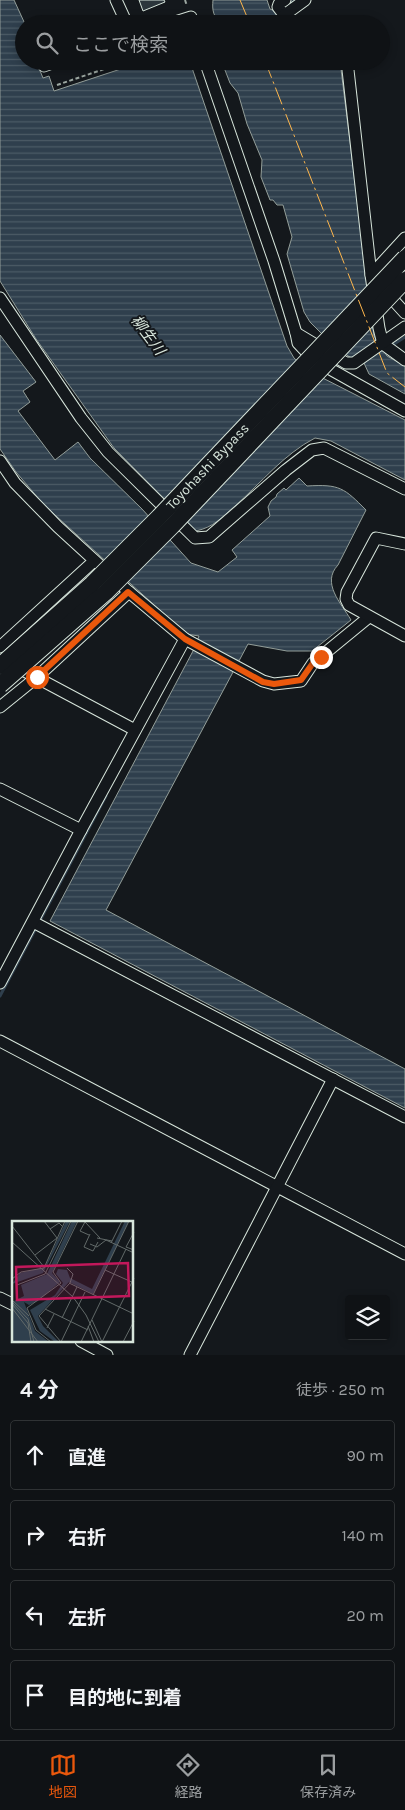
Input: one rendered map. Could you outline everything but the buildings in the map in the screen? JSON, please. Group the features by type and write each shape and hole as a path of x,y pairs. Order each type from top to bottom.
{"highway":[{"name":"Toyohashi Bypass","path":"0,666 92,584 159,517 405,258"},
{"name":"Toyohashi Bypass","path":"0,685 106,592 172,526 405,280"}],"street":[{"path":"116,0 123,15"},
{"path":"282,9 305,0"},
{"path":"209,70 274,261 298,344 314,360 405,411"},
{"path":"347,70 379,328 387,347 405,360"},
{"path":"371,275 405,238"},
{"path":"371,275 404,308"},
{"path":"0,298 81,418 103,445 194,538 209,537 312,450 324,448 405,489"},
{"path":"296,333 346,363 354,363 387,347 405,327"},
{"path":"0,461 21,489 58,527 128,592 185,640 263,682 274,684 301,680 313,663 369,617"},
{"path":"405,544 376,538 347,592 346,599 350,605 369,617 405,636"},
{"path":"0,647 94,561"},
{"path":"0,706 37,677 128,592"},
{"path":"0,983 37,924 81,830 185,640"},
{"path":"0,658 135,730"},
{"path":"0,789 81,830"},
{"path":"37,924 405,1117"},
{"path":"0,1040 405,1254"},
{"path":"190,1355 333,1079"},
{"path":"0,1298 12,1304"},
{"path":"83,1342 107,1355"}],"path":[{"path":"57,85 101,70"}],"water":[{"name":"柳生川","path":"0,0 14,0 21,15 15,15 15,70 40,70 43,78 49,76 54,91 118,70 193,70 287,346 294,358 307,370 405,420 405,480 331,441 315,438 283,460 217,522 196,531 114,448 36,339 0,281"},
{"path":"213,0 267,0 270,9 275,11 277,15 215,15"},
{"path":"225,70 341,70 374,336 387,356 405,366 405,394 369,374 364,363 351,358 332,344 310,322 304,312 287,254 292,237 283,205 277,205 273,200 270,200 261,177 262,160 247,124 238,93 230,83"},
{"path":"0,335 36,382 23,391 30,402 18,411 55,460 78,442 90,458 142,509 191,563 218,572 237,557 232,550 270,516 268,507 277,494 284,488 286,490 299,478 307,486 327,486 341,489 366,510 331,579 334,593 351,620 312,651 287,651 248,644 106,910 405,1069 405,1108 50,921 193,651 199,636 186,634 44,505 16,472 0,449"}],"waterway":[{"path":"284,8 295,0"},
{"path":"391,346 405,337"},
{"path":"0,996 106,796"}],"power":[{"path":"240,0 246,15"},
{"path":"269,70 387,373 405,387"}],"route":[{"path":"37,677 128,592 192,644 263,682 274,684 301,680 313,663 321,657"}]}
